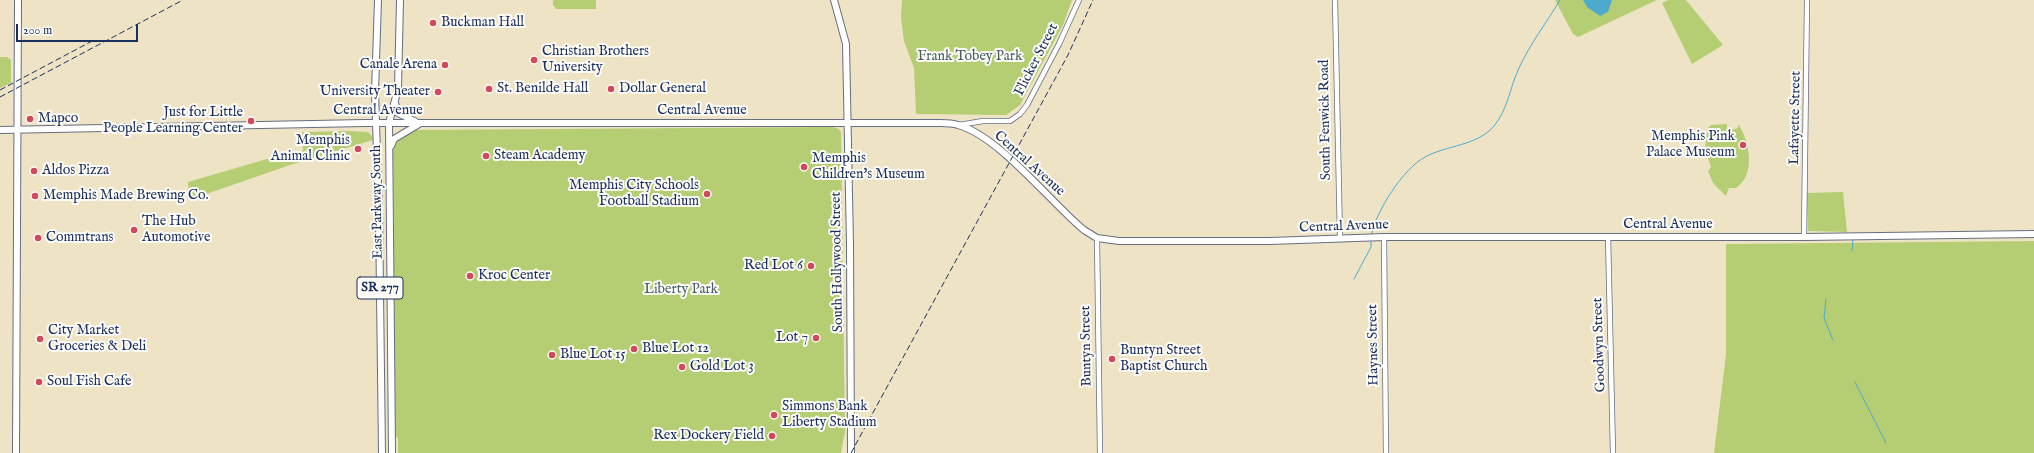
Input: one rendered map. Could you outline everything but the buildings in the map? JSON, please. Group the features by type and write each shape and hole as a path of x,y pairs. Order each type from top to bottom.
{"main road":[{"path":"16,453 18,0"},
{"name":"East Parkway South","path":"378,0 376,123 380,212 382,453"},
{"name":"East Parkway South","path":"392,453 389,123 398,89 400,0"},
{"name":"South Hollywood Street","path":"834,0 846,44 850,244 851,453"},
{"path":"395,102 398,113 409,120 421,124"},
{"name":"Central Avenue","path":"0,130 376,123 940,123 958,125 982,137 1004,153 1069,217 1097,238 1119,241 1340,239 1384,237 1804,237 2034,234"},
{"path":"390,151 394,139 421,124"}],"street":[{"name":"Flicker Street","path":"958,125 983,120 1010,121 1020,114 1027,105 1059,44 1078,0"},
{"name":"South Fenwick Road","path":"1335,0 1340,239"},
{"name":"Lafayette Street","path":"1804,237 1807,0"},
{"name":"Goodwyn Street","path":"1608,236 1613,453"},
{"name":"Haynes Street","path":"1384,237 1386,453"},
{"name":"Buntyn Street","path":"1097,238 1100,453"}],"green space":[{"path":"553,0 596,0 596,9 556,9 553,5"},
{"name":"Frank Tobey Park","path":"902,0 1072,0 1063,25 1020,105 1006,115 916,114 914,68 904,41 901,17"},
{"path":"1555,0 1657,0 1578,37 1573,34"},
{"path":"1668,0 1686,0 1723,45 1692,64 1662,3"},
{"path":"0,57 7,57 11,60 11,83 0,88"},
{"path":"1727,124 1727,128 1732,130 1738,128 1738,124 1742,131 1748,148 1749,167 1742,182 1736,188 1729,188 1726,196 1713,183 1708,171 1711,167 1705,149 1707,129 1711,125"},
{"name":"Liberty Park","path":"833,127 839,129 841,132 845,432 841,453 398,453 398,439 395,434 393,142 413,130"},
{"path":"302,132 368,132 372,136 373,140 290,165 189,200 188,182 284,154 303,151"},
{"path":"1843,192 1847,232 1808,231 1807,193"},
{"path":"2034,241 2034,453 1714,453 1726,354 1726,244"}],"water":[{"path":"1583,0 1612,0 1608,12 1600,16 1587,7"}],"waterway":[{"path":"1371,236 1384,203 1408,171 1425,157 1479,138 1494,126 1503,112 1523,59 1560,0"},
{"path":"1852,251 1853,239"},
{"path":"1354,279 1371,247 1371,241"},
{"path":"1826,299 1824,318 1833,340"},
{"path":"1855,382 1886,443"}],"railway":[{"path":"0,97 183,0"},
{"path":"851,453 1068,55 1093,0"},
{"path":"0,90 94,40"}],"place":[{"name":"Buckman Hall","path":"433,23"},
{"name":"Christian Brothers University","path":"534,60"},
{"name":"Canale Arena","path":"445,65"},
{"name":"St. Benilde Hall","path":"489,89"},
{"name":"Dollar General","path":"611,89"},
{"name":"University Theater","path":"438,92"},
{"name":"Mapco","path":"30,119"},
{"name":"Just for Little People Learning Center","path":"251,121"},
{"name":"Memphis Pink Palace Museum","path":"1743,145"},
{"name":"Memphis Animal Clinic","path":"358,149"},
{"name":"Steam Academy","path":"486,156"},
{"name":"Memphis Children's Museum","path":"804,167"},
{"name":"Aldos Pizza","path":"34,171"},
{"name":"Memphis City Schools Football Stadium","path":"707,194"},
{"name":"Memphis Made Brewing Co.","path":"35,196"},
{"name":"The Hub Automotive","path":"134,230"},
{"name":"Commtrans","path":"38,238"},
{"name":"Red Lot 6","path":"811,266"},
{"name":"Kroc Center","path":"470,276"},
{"name":"Lot 7","path":"816,338"},
{"name":"City Market Groceries & Deli","path":"40,339"},
{"name":"Blue Lot 12","path":"634,349"},
{"name":"Blue Lot 15","path":"552,355"},
{"name":"Buntyn Street Baptist Church","path":"1112,359"},
{"name":"Gold Lot 3","path":"682,367"},
{"name":"Soul Fish Cafe","path":"39,382"},
{"name":"Simmons Bank Liberty Stadium","path":"774,415"},
{"name":"Rex Dockery Field","path":"772,436"}]}
